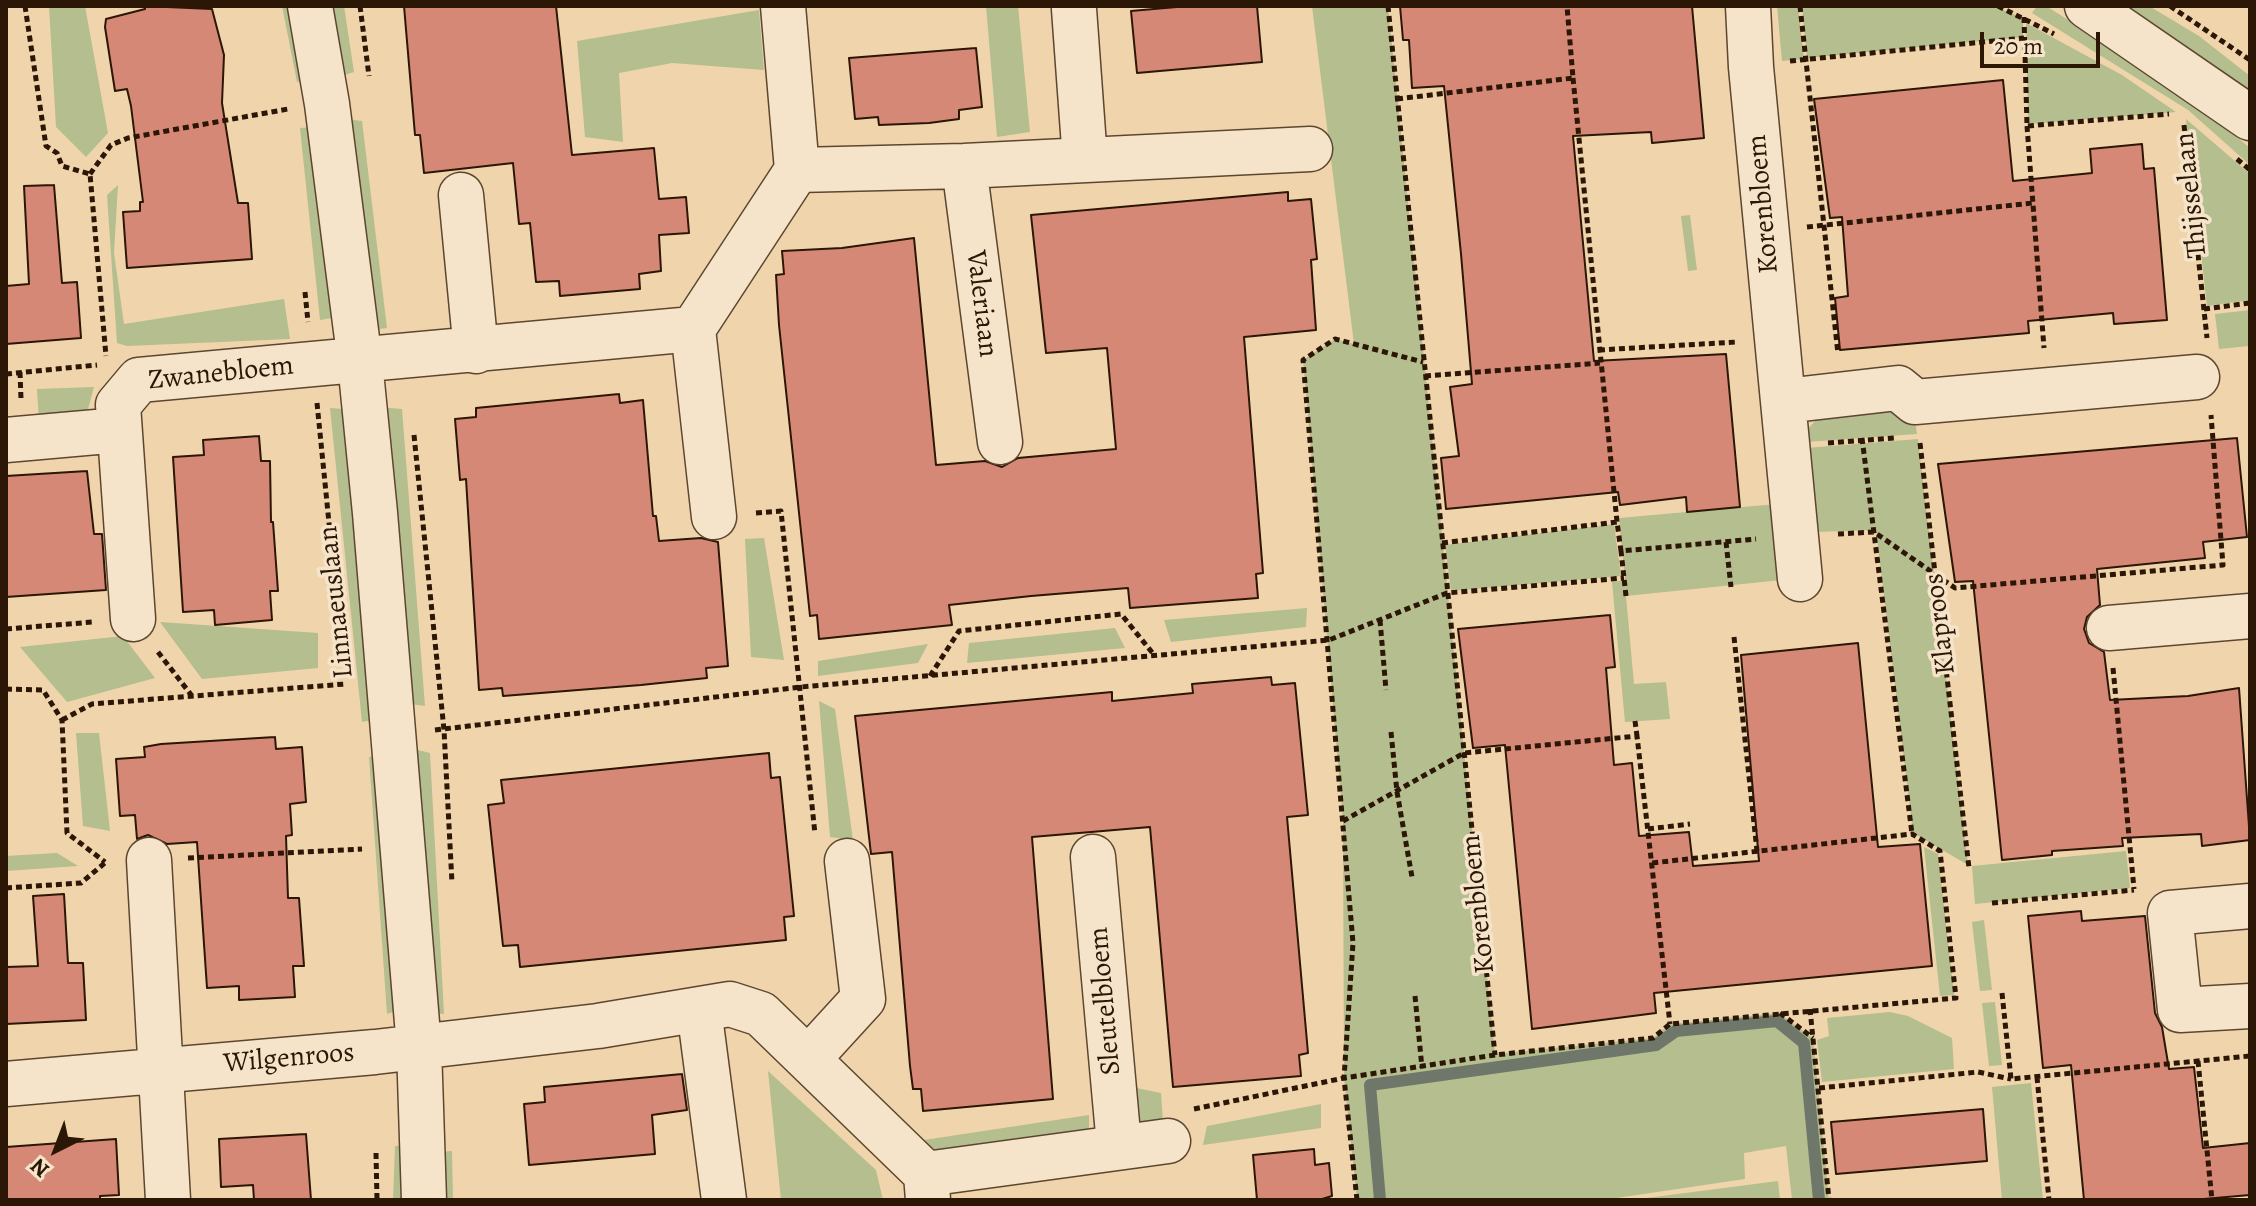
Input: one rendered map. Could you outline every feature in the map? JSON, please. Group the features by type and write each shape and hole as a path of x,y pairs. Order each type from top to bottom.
{"street":[{"name":"Linnaeuslaan","path":"310,6 327,104 360,362 419,1047 424,1200"},
{"path":"714,517 693,329 797,170 783,6"},
{"name":"Korenbloem","path":"1748,6 1751,67 1800,579"},
{"name":"Thijsselaan","path":"2087,6 2250,118"},
{"path":"1074,9 1085,160"},
{"path":"797,170 964,166 1310,149"},
{"name":"Valeriaan","path":"964,166 1000,442"},
{"path":"461,195 476,351"},
{"path":"360,362 693,329"},
{"name":"Zwanebloem","path":"133,619 118,405 139,380 360,362"},
{"path":"1785,401 1898,388 1915,402 2048,389 2205,380"},
{"path":"6,440 119,430"},
{"path":"2109,628 2250,616"},
{"name":"Sleutelbloem","path":"1093,857 1119,1145"},
{"path":"149,860 168,1200"},
{"path":"809,1058 863,999 847,861"},
{"path":"2250,906 2152,901 2180,1010 2250,1006"},
{"path":"419,1047 598,1026 730,1004 761,1014 809,1058 927,1187 1119,1145 1168,1141"},
{"path":"699,1009 724,1200"},
{"name":"Wilgenroos","path":"6,1084 419,1047"}],"path":[{"path":"25,6 46,146 57,153 62,166 90,174"},
{"name":"Korenbloem","path":"1388,6 1495,1055"},
{"path":"1567,6 1600,363 1626,596"},
{"name":"Korenbloem","path":"1800,6 1824,225 1874,532 1912,834"},
{"path":"2170,6 2250,60"},
{"path":"2024,17 2027,126 2048,389"},
{"path":"1751,67 2024,38"},
{"path":"1397,99 1573,78"},
{"path":"281,95 285,125"},
{"path":"6,374 106,365 90,174 111,145 128,138 327,104"},
{"name":"Thijsselaan","path":"2027,126 2182,113 2204,309 2205,380 2223,565 2103,576"},
{"path":"1799,228 2033,203"},
{"name":"Linnaeuslaan","path":"304,290 333,562"},
{"path":"2204,309 2250,303"},
{"path":"1357,1200 1344,1078 1353,943 1303,360 1335,339 1423,362"},
{"path":"1599,350 1747,342"},
{"path":"1425,376 1600,363"},
{"name":"Klaproos","path":"1915,402 1969,868"},
{"path":"714,517 781,511 818,866 847,861"},
{"path":"1442,543 1617,522"},
{"path":"1621,551 1874,532 1955,588 2103,576 2152,901 1992,903"},
{"path":"1726,542 1731,587"},
{"path":"393,731 444,730 801,687 1329,640 1447,593 1624,578"},
{"path":"929,676 959,631 1121,614 1155,656"},
{"path":"1380,620 1386,690"},
{"path":"1734,637 1757,851"},
{"name":"Linnaeuslaan","path":"344,669 347,698"},
{"path":"62,720 92,704 345,684"},
{"path":"6,689 43,690 62,720 67,833 105,862"},
{"path":"1635,721 1670,1024"},
{"path":"1391,732 1397,792 1412,877"},
{"path":"1343,821 1464,753 1637,736"},
{"path":"1648,829 1690,824"},
{"path":"361,833 364,865"},
{"path":"1168,1141 1196,1107 1344,1078 1495,1055 1653,1038 1670,1024 1956,998 1940,851 1912,834 1652,863"},
{"path":"2002,993 2011,1079"},
{"path":"1415,996 1422,1068"},
{"path":"1810,1009 1829,1200"},
{"path":"1779,1013 1813,1038"},
{"path":"1819,1088 1978,1072 2011,1079 2250,1056"},
{"path":"2198,1061 2212,1200"},
{"path":"2037,1077 2049,1200"},
{"path":"376,1143 377,1200"}],"green space":[{"path":"49,6 85,6 108,133 86,157 56,127"},
{"path":"282,6 295,6 308,79 297,82"},
{"path":"325,6 344,6 354,72 336,78"},
{"path":"986,6 1018,6 1030,132 997,137"},
{"path":"1312,6 1388,6 1495,1054 1653,1038 1670,1024 1779,1013 1813,1038 1829,1200 1792,1200 1786,1146 1744,1153 1745,1179 1603,1200 1357,1200 1344,1078 1343,821 1303,360 1335,339 1354,344"},
{"path":"1777,6 1798,6 1804,59 1782,61"},
{"path":"1802,6 1994,6 2023,18 2023,37 1807,58"},
{"path":"2037,6 2046,6 2183,92 2250,148 2250,165 2188,110 2032,13"},
{"path":"2103,6 2149,6 2199,36 2250,76 2250,110"},
{"path":"759,10 764,70 672,63 619,73 623,142 585,137 577,41"},
{"path":"2026,23 2122,75 2176,112 2028,124"},
{"path":"346,119 362,121 387,328 372,330"},
{"path":"2186,119 2250,174 2250,300 2207,306"},
{"path":"315,127 338,317 320,320 300,128"},
{"path":"118,185 114,253 124,324 284,299 290,339 127,346 117,343 107,195"},
{"path":"1690,215 1697,270 1688,271 1681,216"},
{"path":"2250,310 2250,346 2219,349 2215,314"},
{"path":"94,387 87,413 39,423 37,389"},
{"path":"378,407 402,409 425,706 411,704"},
{"path":"330,408 358,410 381,718 362,722"},
{"path":"1887,412 1906,414 1915,420 1917,434 1806,442 1805,432 1816,420"},
{"path":"1918,439 1968,865 1913,833 1876,530 1815,532 1806,448"},
{"path":"1777,504 1791,579 1626,596 1634,684 1666,682 1670,719 1625,722 1612,582 1625,580 1619,518"},
{"path":"1614,524 1621,576 1451,591 1445,545"},
{"path":"764,538 784,660 751,657 745,539"},
{"path":"1307,608 1306,627 1171,642 1164,620"},
{"path":"160,622 318,633 318,668 202,679"},
{"path":"1115,628 1125,648 967,663 969,643"},
{"path":"123,636 155,678 67,702 20,647"},
{"path":"928,644 918,663 818,676 818,661"},
{"path":"819,701 835,709 853,840 830,837"},
{"path":"76,733 99,733 110,831 83,826"},
{"path":"410,748 430,753 444,1014 433,1013"},
{"path":"380,755 399,1010 387,1014 369,757"},
{"path":"1924,847 1938,854 1954,995 1940,996"},
{"path":"2126,851 2130,888 1975,904 1972,866"},
{"path":"57,853 78,866 6,871 6,856"},
{"path":"1984,920 1992,990 1980,991 1972,922"},
{"path":"1995,1002 2002,1065 1989,1066 1982,1003"},
{"path":"1890,1012 1908,1016 1952,1038 1954,1069 1822,1082 1817,1040 1829,1036 1827,1018"},
{"path":"768,1071 876,1170 883,1200 781,1200"},
{"path":"2031,1083 2043,1200 2002,1200 1992,1087"},
{"path":"1127,1086 1161,1093 1163,1122 1135,1130"},
{"path":"1321,1104 1321,1128 1203,1145 1207,1126"},
{"path":"1089,1115 1089,1134 930,1157 924,1140"},
{"path":"410,1145 410,1200 393,1200 395,1146"},
{"path":"452,1151 453,1200 439,1200 438,1152"},
{"path":"1778,1181 1780,1200 1631,1200"}],"building":[{"path":"145,6 212,9 224,55 222,103 238,203 248,203 252,259 127,268 123,212 140,211 140,202 143,202 131,106 127,89 115,91 105,27 106,19 145,9"},
{"path":"404,6 556,6 572,155 654,148 659,199 686,197 689,233 659,235 661,271 639,274 640,289 560,296 559,281 536,282 530,223 519,224 513,163 424,173 420,135 415,135"},
{"path":"1188,6 1257,6 1262,62 1137,73 1131,11"},
{"path":"1400,6 1692,6 1704,138 1652,143 1651,132 1573,136 1594,361 1726,354 1740,507 1687,512 1686,497 1620,505 1618,492 1446,509 1441,458 1459,456 1450,387 1472,384 1461,254 1444,86 1412,88 1409,40 1403,40"},
{"path":"976,48 982,107 959,110 959,119 929,123 879,125 878,117 855,119 849,58"},
{"path":"2003,80 2013,181 2092,173 2090,149 2142,144 2144,169 2154,168 2167,320 2114,324 2113,313 2028,321 2029,333 1840,350 1835,298 1848,296 1842,217 1830,218 1814,99"},
{"path":"54,185 62,283 77,282 81,338 6,344 6,286 29,284 24,186"},
{"path":"1288,192 1288,201 1311,199 1317,259 1311,260 1316,330 1244,337 1263,573 1256,574 1258,598 1130,608 1128,588 1031,596 949,605 952,625 819,639 817,615 810,616 779,325 776,275 784,274 782,251 842,248 914,238 936,465 985,461 1002,467 1018,458 1116,449 1107,348 1046,353 1031,215"},
{"path":"619,394 620,403 643,400 653,516 656,516 659,541 701,538 718,542 728,666 706,668 707,678 641,685 503,696 502,688 479,690 466,479 460,480 455,419 476,417 476,408"},
{"path":"259,436 261,461 270,461 271,522 278,591 270,591 272,620 215,625 214,610 183,612 173,457 204,455 203,440"},
{"path":"2237,438 2247,537 2203,542 2205,558 2097,569 2100,605 2087,617 2084,629 2089,643 2104,652 2110,700 2188,696 2239,688 2250,840 2202,846 2201,834 2122,838 2123,846 2052,851 2052,855 2002,860 1973,581 1955,582 1938,464"},
{"path":"87,471 94,534 102,534 106,590 6,597 6,476"},
{"path":"1610,615 1615,667 1606,668 1614,765 1632,763 1639,836 1689,832 1693,866 1759,861 1741,655 1858,643 1878,847 1920,844 1932,966 1654,993 1656,1013 1532,1029 1505,745 1473,748 1458,629"},
{"path":"1271,677 1272,685 1295,683 1308,815 1287,817 1308,1053 1299,1055 1301,1076 1173,1087 1150,827 1032,837 1053,1099 923,1111 921,1089 913,1089 910,1066 892,852 871,854 855,716 1112,692 1112,701 1193,693 1192,684"},
{"path":"275,737 276,749 302,747 306,802 290,804 292,835 286,836 288,898 299,898 304,966 293,966 295,997 239,1000 239,986 207,988 197,842 167,844 148,835 137,839 135,815 120,816 116,759 145,757 144,747 161,744"},
{"path":"769,753 771,778 780,777 794,916 784,917 786,940 520,967 518,945 503,946 488,805 504,803 501,780"},
{"path":"64,894 68,963 83,963 86,1020 6,1024 6,967 38,966 33,896"},
{"path":"2081,911 2082,921 2145,916 2155,1013 2162,1027 2169,1069 2194,1067 2203,1148 2250,1143 2250,1195 2192,1200 2084,1200 2071,1065 2043,1068 2028,916"},
{"path":"682,1074 687,1110 652,1115 655,1154 529,1165 524,1104 545,1102 544,1087"},
{"path":"1983,1109 1987,1161 1836,1174 1831,1122"},
{"path":"306,1134 311,1200 254,1200 253,1185 221,1187 219,1139"},
{"path":"116,1139 119,1195 100,1196 100,1200 6,1200 6,1147"},
{"path":"1314,1149 1315,1165 1329,1163 1332,1196 1319,1200 1257,1200 1253,1155"}],"waterway":[{"path":"1380,1200 1370,1085 1656,1045 1676,1031 1777,1021 1804,1043 1819,1200"}]}
